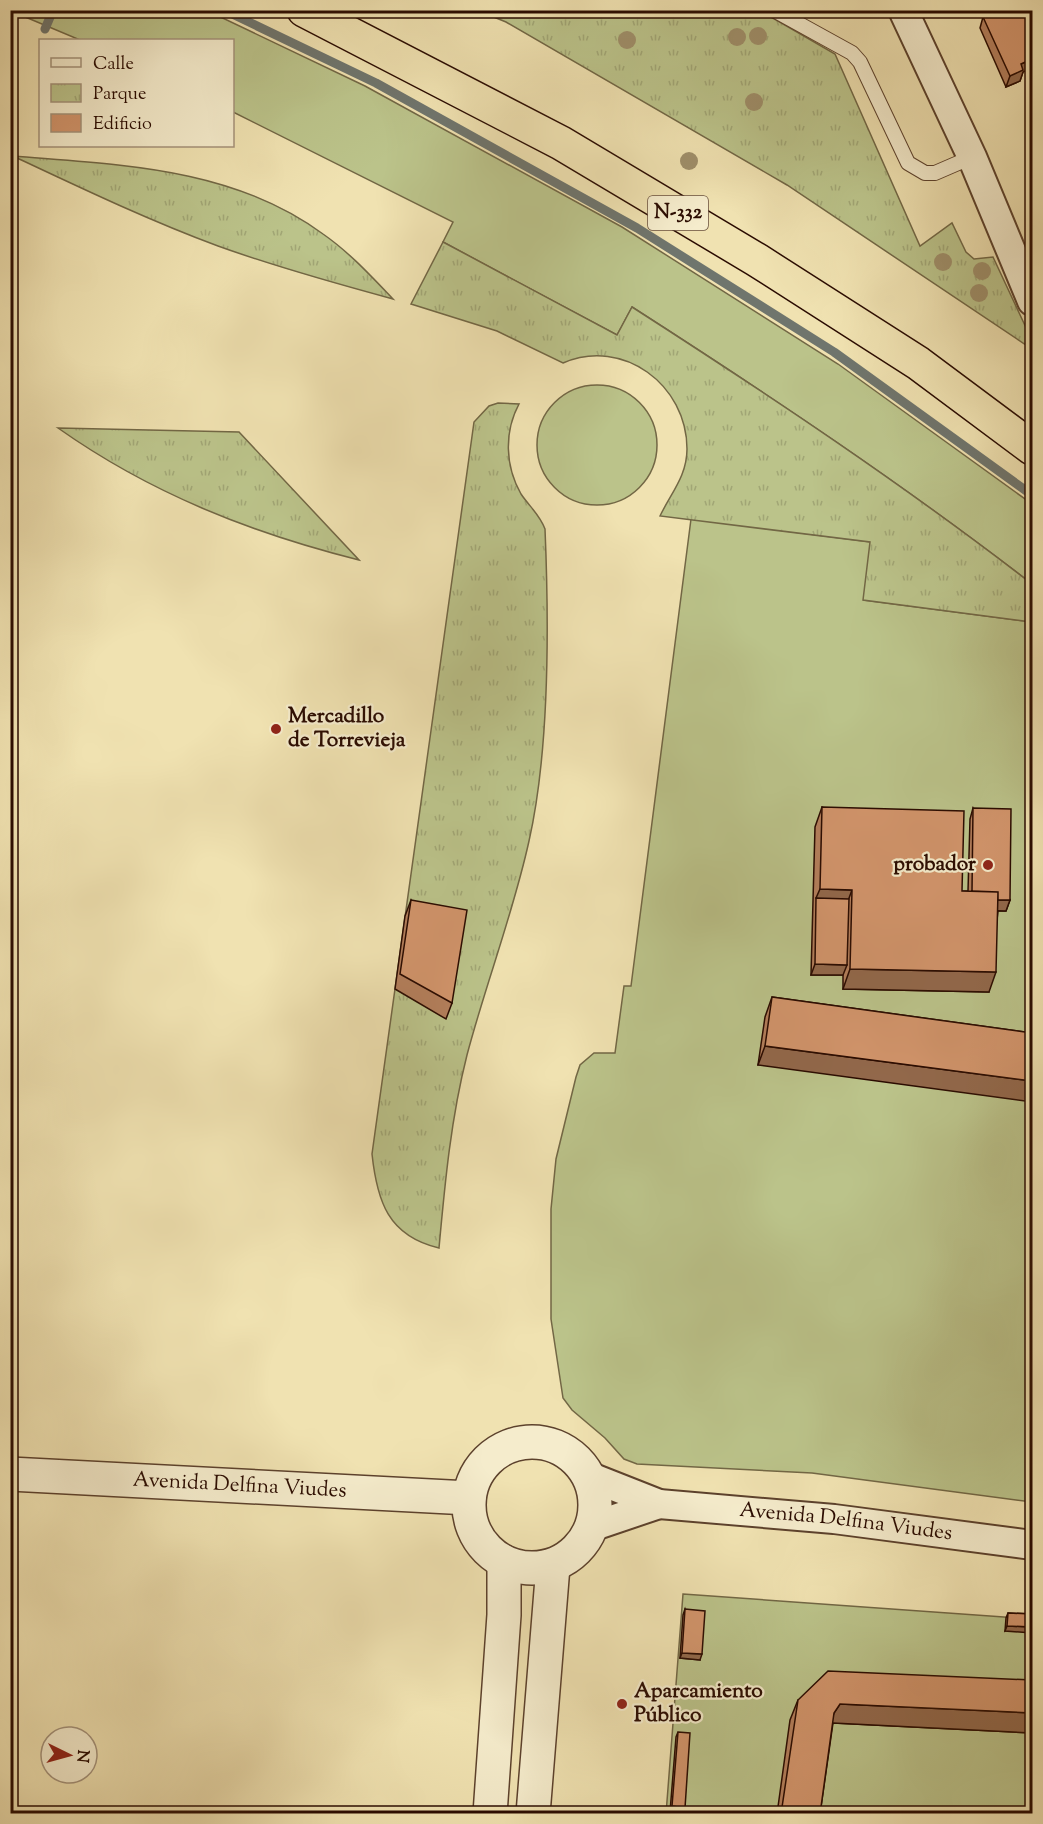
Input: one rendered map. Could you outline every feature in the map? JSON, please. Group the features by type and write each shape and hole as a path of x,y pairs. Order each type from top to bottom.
{"highway":[{"name":"N-332","path":"304,10 561,143 748,254 918,363 1032,448"}],"street":[{"path":"903,10 972,157 1032,301"},
{"path":"537,1442 552,1445 573,1458 588,1476 595,1501 591,1527 575,1551 553,1566 520,1567 504,1562 494,1556 477,1536 471,1524 469,1498 474,1480 484,1464 498,1451 516,1444 537,1442"},
{"name":"Avenida Delfina Viudes","path":"10,1474 469,1498"},
{"name":"Avenida Delfina Viudes","path":"588,1476 659,1504 834,1519 1032,1545"},
{"name":"Avenida Delfina Viudes","path":"591,1527 659,1504"},
{"path":"489,1814 504,1615 504,1562"},
{"path":"533,1814 553,1566"}],"lane":[{"path":"774,10 852,53 860,62 908,163 925,173 935,173 972,157"}],"green space":[{"path":"758,10 835,54 920,246 952,223 966,252 974,259 993,257 1029,334 1026,345 787,185 506,22 479,11"},
{"path":"11,11 208,11 365,86 622,227 838,364 1032,504 1032,584 935,511 835,441 632,307 617,335 443,242 453,222 234,112 234,39 78,39"},
{"path":"13,156 135,167 174,173 213,182 251,195 288,212 333,241 393,299 283,268 218,246 140,215"},
{"path":"443,242 617,335 632,307 835,441 935,511 1032,584 1032,622 863,600 870,542 660,516 678,484 684,468 687,449 684,426 676,405 664,387 648,372 629,362 608,356 586,357 563,363 497,331 411,304"},
{"path":"597,385 620,390 639,403 652,422 657,445 652,468 639,487 620,500 597,505 574,500 555,487 542,468 537,445 542,422 555,403 574,390"},
{"path":"498,403 519,404 509,437 509,461 521,494 545,529 547,645 544,726 536,805 529,841 461,1079 449,1150 439,1248 408,1235 388,1214 377,1187 372,1154 474,422 489,406"},
{"path":"58,428 239,432 359,560 279,537 203,508 129,472"},
{"path":"691,519 871,542 864,600 1032,622 1032,1502 812,1473 637,1464 624,1459 605,1438 572,1410 563,1398 551,1319 551,1209 556,1159 580,1065 594,1053 615,1053 624,986 631,986"},
{"path":"683,1594 1032,1619 1032,1813 666,1814"}],"building":[{"path":"999,10 1032,10 1032,59 1021,64 1023,70 1010,76 983,17"},
{"path":"822,807 964,811 962,891 998,892 996,972 850,969 852,890 820,889"},
{"name":"probador","path":"973,808 1011,809 1010,900 998,900 998,892 972,891"},
{"path":"816,898 849,899 847,965 815,964"},
{"path":"411,900 467,910 452,1003 400,974"},
{"path":"772,997 1032,1033 1032,1081 765,1046"},
{"path":"685,1609 705,1611 702,1654 682,1653"},
{"path":"1008,1613 1032,1614 1032,1627 1007,1626"},
{"path":"828,1671 1032,1680 1032,1713 840,1704 834,1713 820,1814 781,1814 798,1700"},
{"path":"678,1732 690,1733 685,1808 672,1806"}],"waterway":[{"path":"45,29 53,10"},
{"path":"224,10 376,83 637,228 834,352 1032,495"}],"place":[{"name":"Mercadillo de Torrevieja","path":"276,729"},
{"name":"probador","path":"988,865"},
{"name":"Aparcamiento Público","path":"622,1704"}]}
